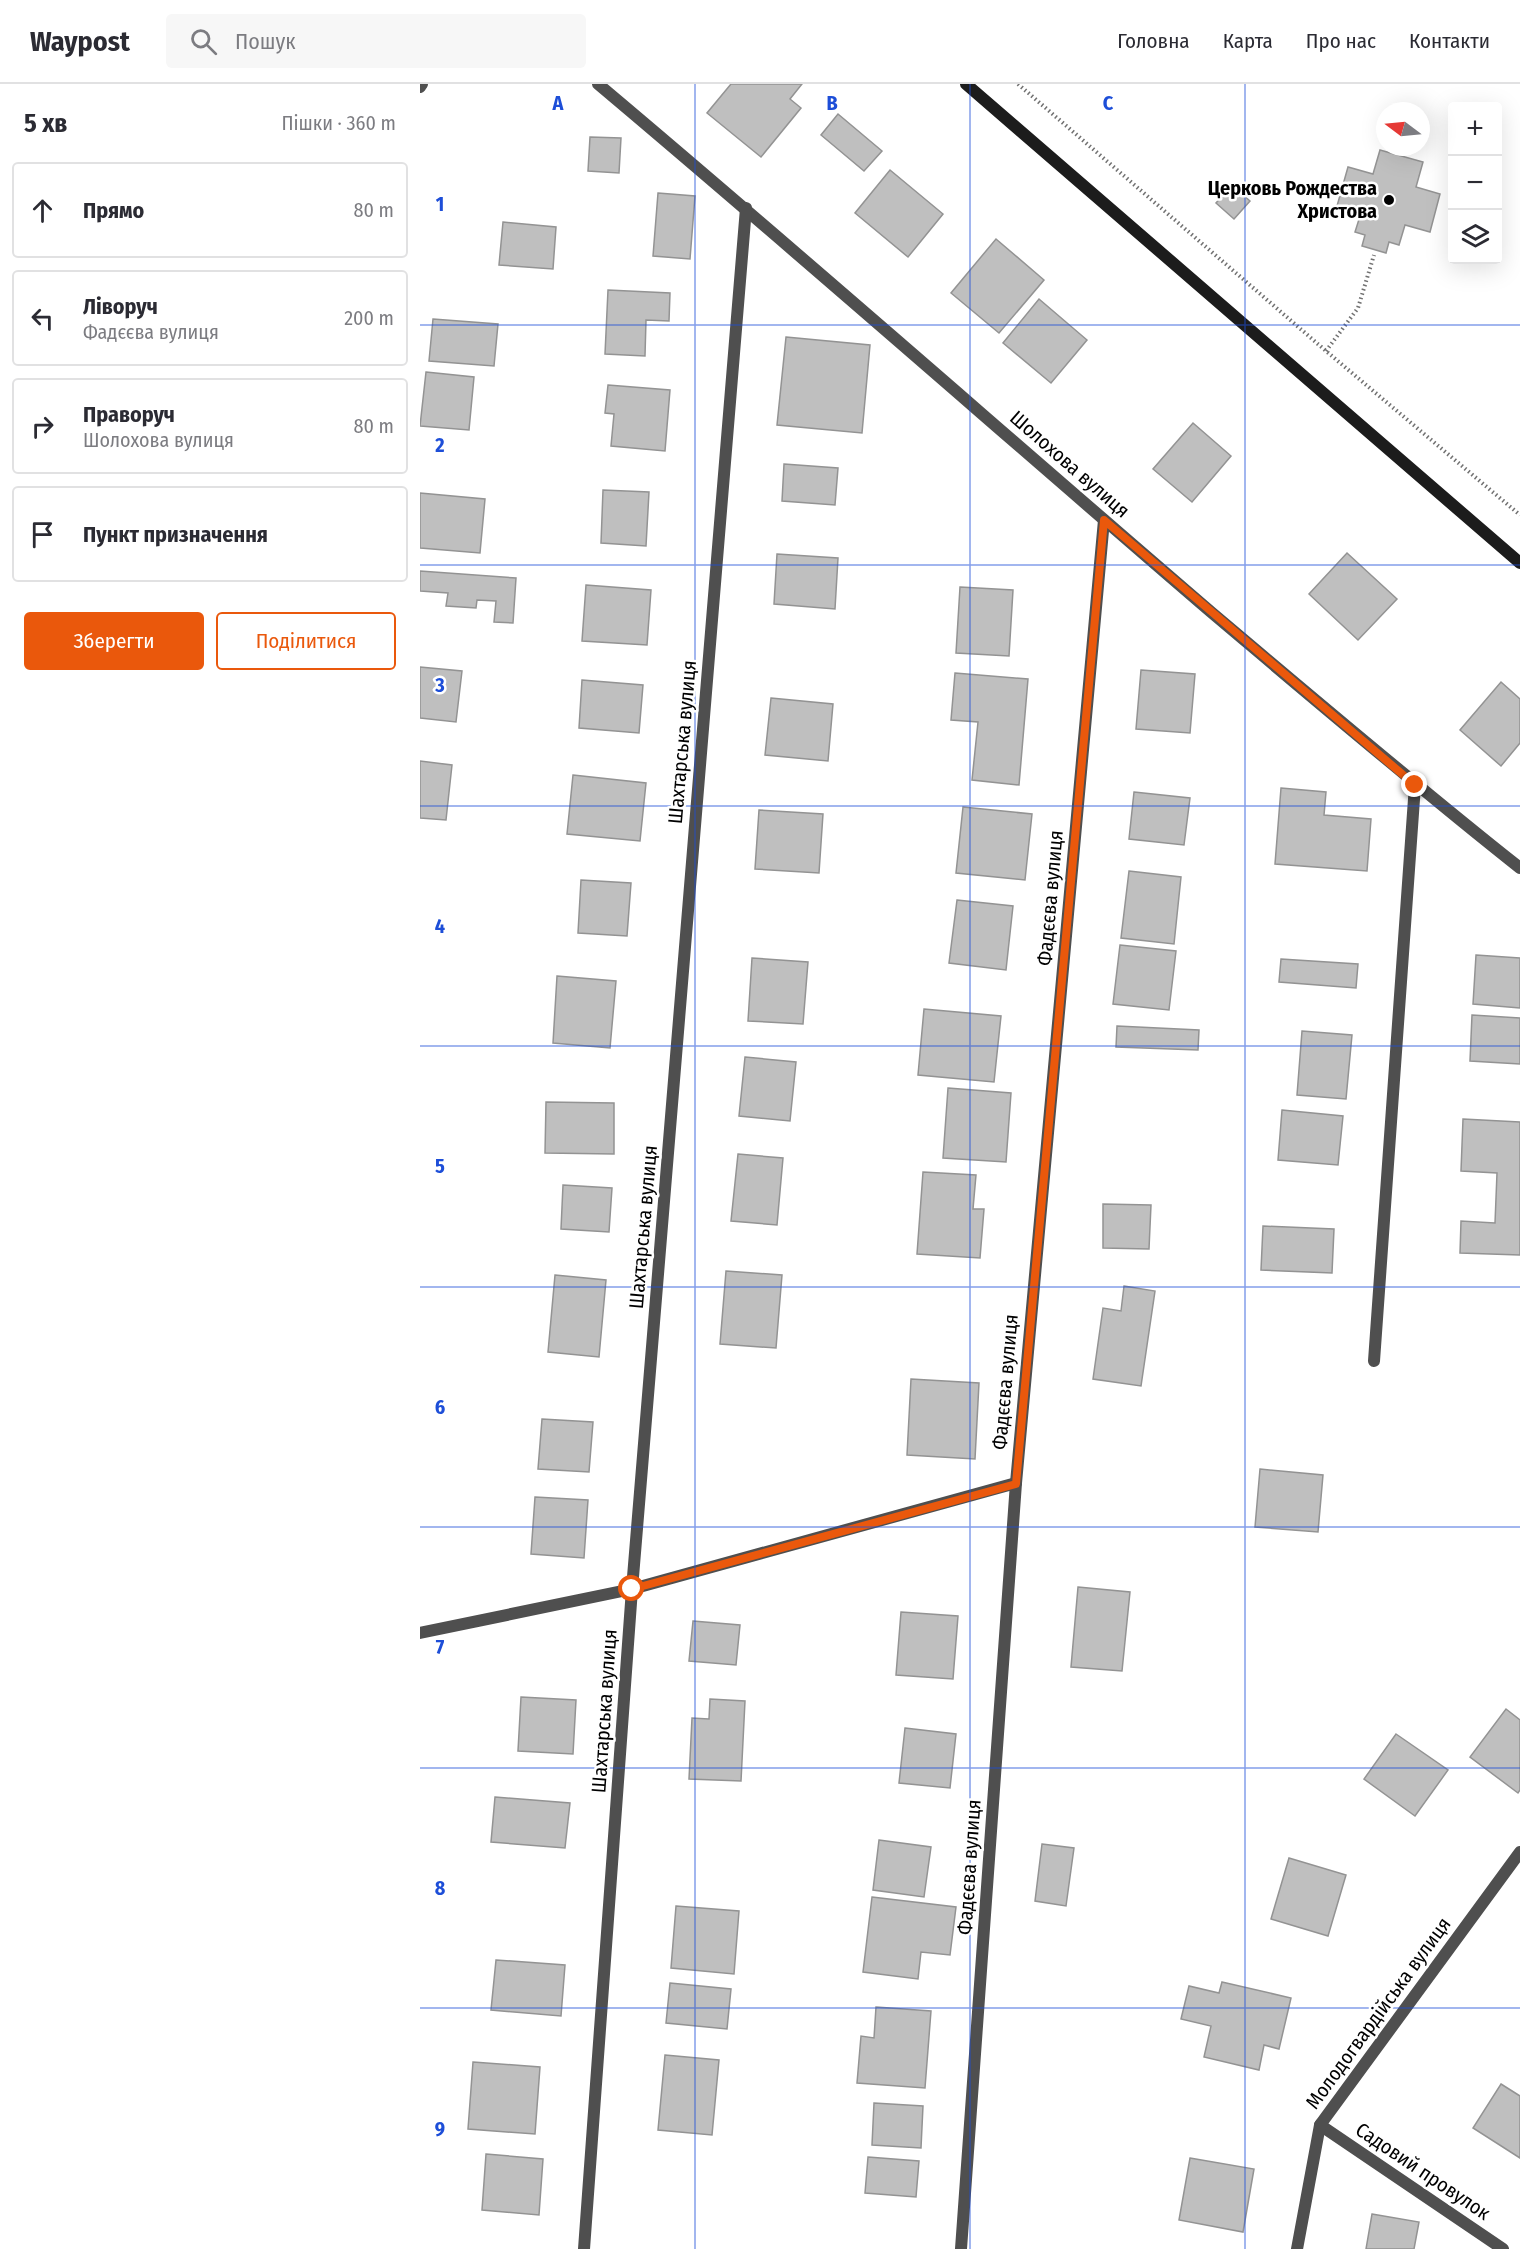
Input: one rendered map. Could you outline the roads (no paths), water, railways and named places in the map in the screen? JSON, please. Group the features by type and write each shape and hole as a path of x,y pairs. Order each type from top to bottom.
{"street":[{"name":"Шолохова вулиця","path":"598,84 746,208 1104,520 1415,785 1520,868"},
{"path":"966,84 1520,563"},
{"name":"Шахтарська вулиця","path":"584,2249 632,1589 746,208"},
{"name":"Фадєєва вулиця","path":"961,2249 1016,1484 1104,520"},
{"path":"1374,1361 1415,785"},
{"path":"420,1633 632,1589 1016,1484"},
{"name":"Молодогвардійська вулиця","path":"1297,2249 1320,2125 1520,1852"},
{"name":"Садовий провулок","path":"1320,2125 1503,2249"}],"place":[{"name":"Церковь Рождества Христова","path":"1389,200"}]}
